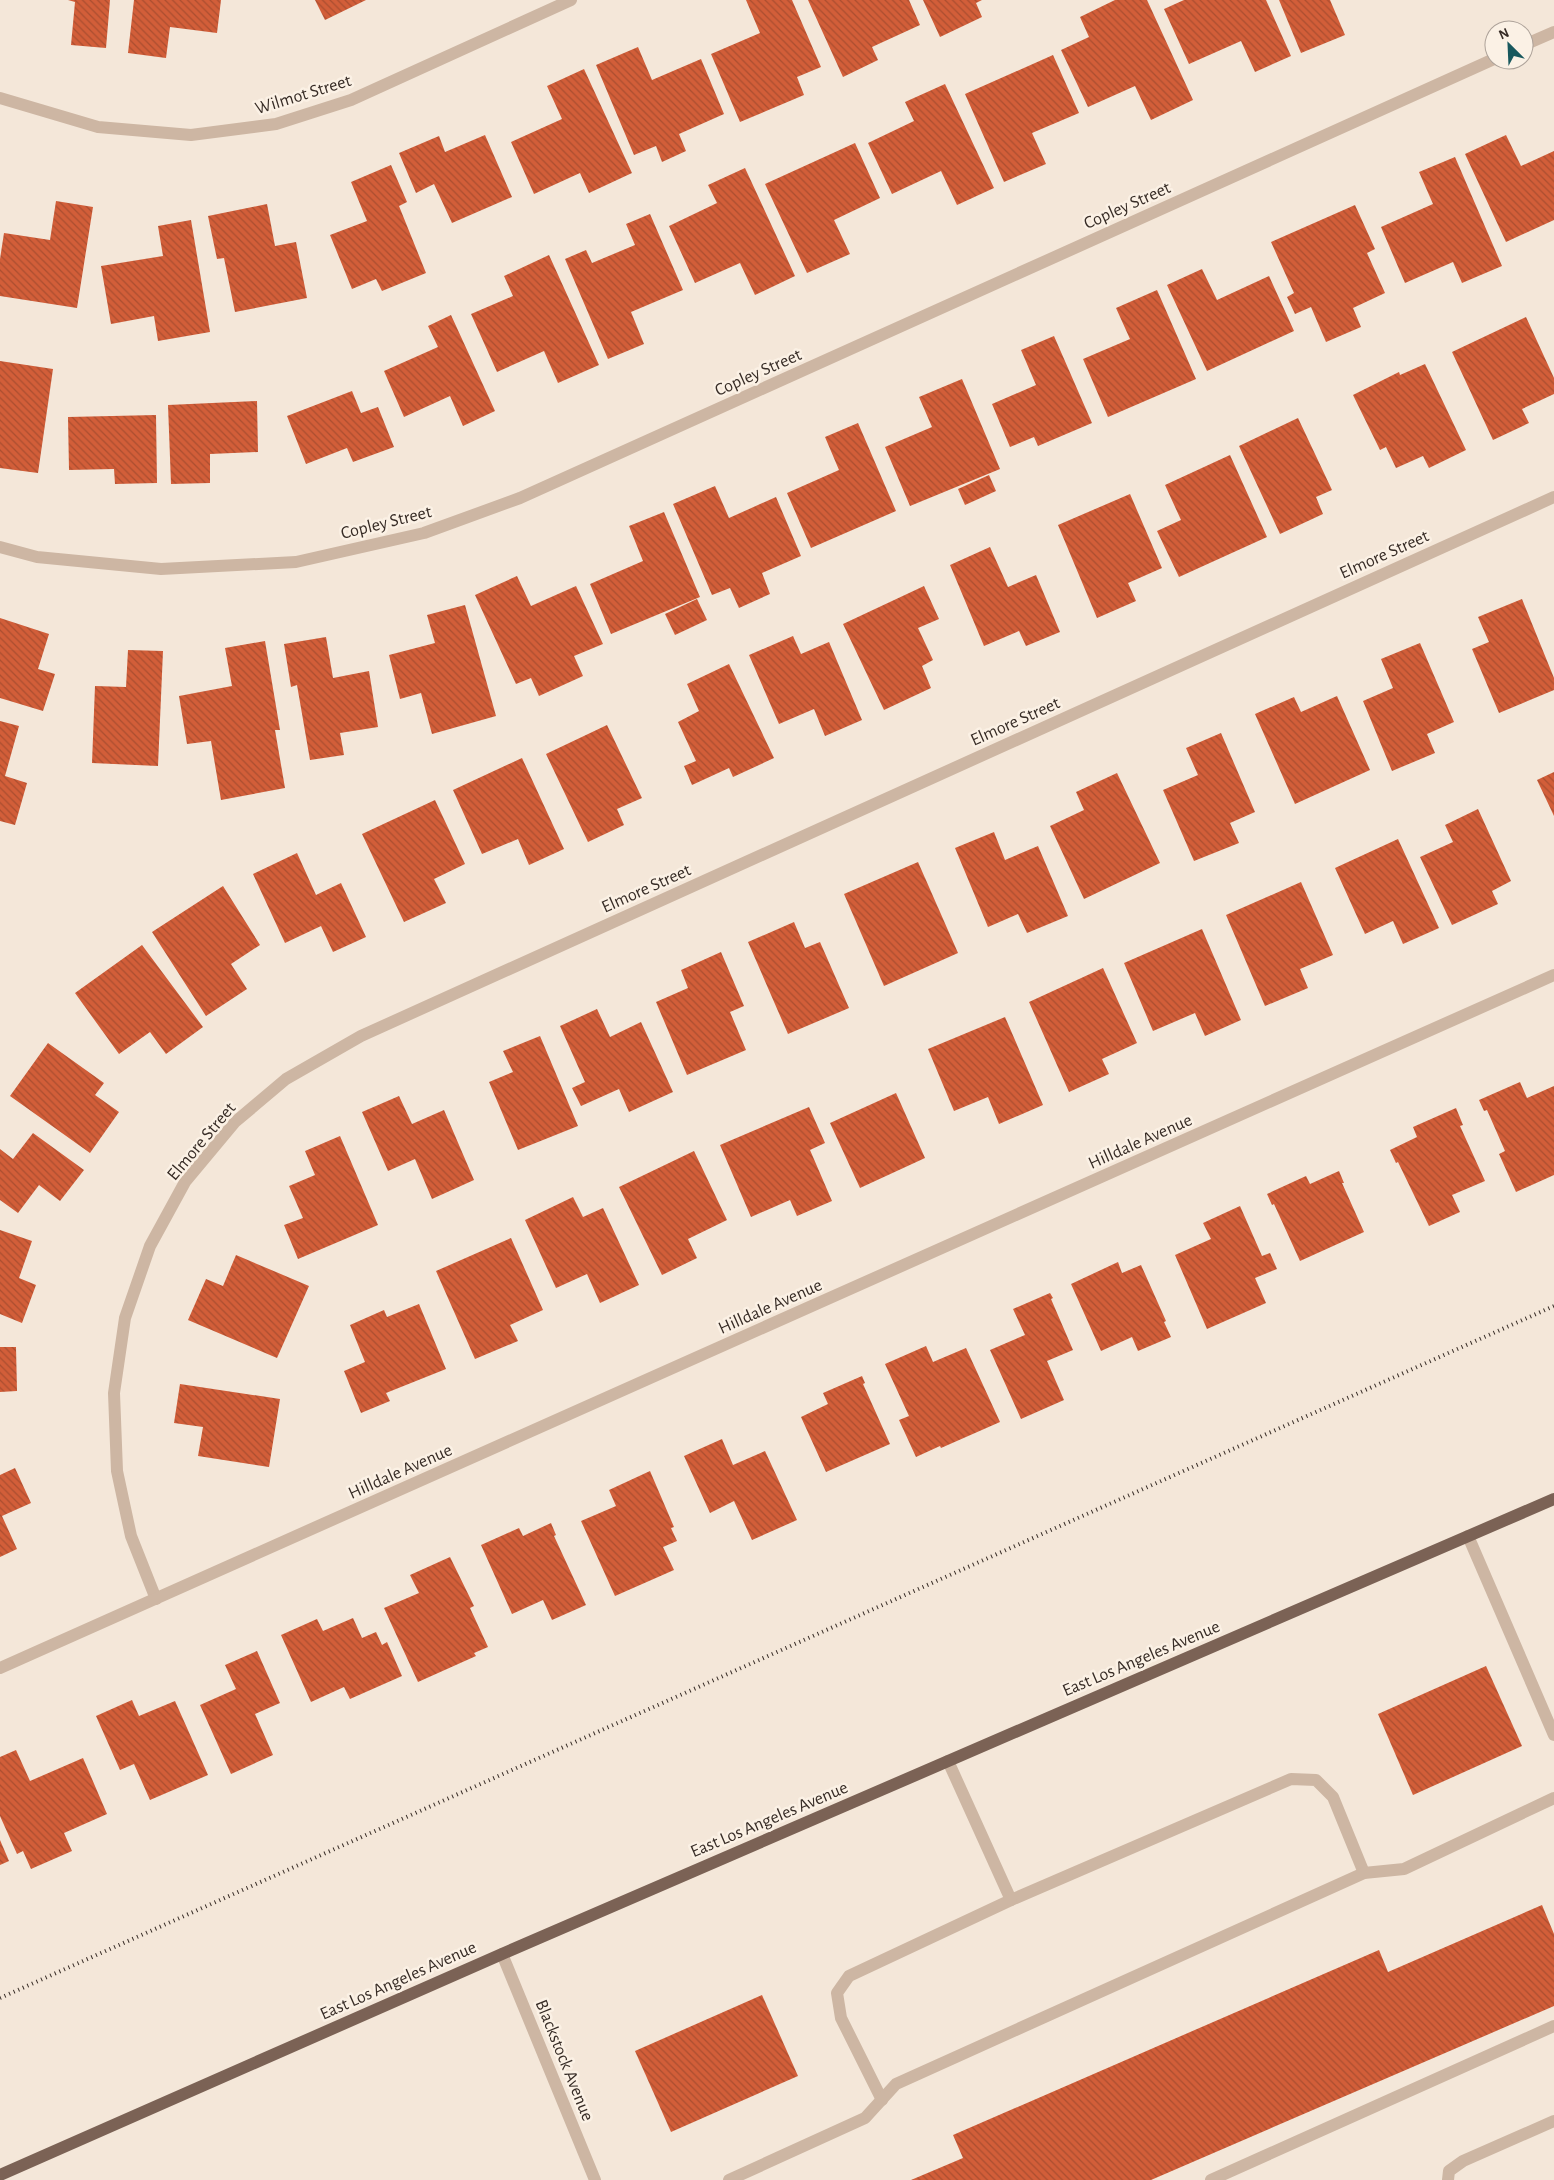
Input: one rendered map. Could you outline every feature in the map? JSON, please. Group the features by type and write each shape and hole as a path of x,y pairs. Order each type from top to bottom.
{"main road":[{"name":"East Los Angeles Avenue","path":"0,2175 502,1954 1554,1499"}],"street":[{"name":"Wilmot Street","path":"0,98 98,127 191,136 276,124 351,100 570,0"},
{"path":"1534,41 1554,32"},
{"name":"Copley Street","path":"0,547 37,557 161,569 296,562 424,533 520,498 1484,64"},
{"name":"Elmore Street","path":"156,1599 131,1536 117,1471 114,1393 125,1318 150,1246 185,1182 235,1122 286,1079 361,1036 1554,497"},
{"name":"Hilldale Avenue","path":"0,1668 1554,975"},
{"path":"1468,1536 1554,1735"},
{"path":"948,1761 1011,1900"},
{"path":"882,2100 841,2018 837,1993 849,1976 1011,1900 1291,1779 1316,1780 1333,1797 1364,1874"},
{"path":"729,2180 865,2118 896,2084 1364,1874 1404,1869 1554,1798"},
{"name":"Blackstock Avenue","path":"502,1954 595,2180"},
{"path":"1211,2180 1554,2026"},
{"path":"1448,2180 1449,2171 1463,2161 1554,2121"}],"building":[{"path":"68,0 110,0 106,48 71,45 75,2"},
{"path":"134,0 221,0 217,33 170,27 166,58 128,53"},
{"path":"315,0 366,0 325,20"},
{"path":"746,0 792,0 821,67 797,77 804,95 740,122 711,54 760,33"},
{"path":"808,0 909,0 920,25 872,47 878,60 843,77"},
{"path":"923,0 982,0 976,3 982,17 940,37"},
{"path":"1115,0 1147,0 1193,100 1151,120 1135,86 1088,107 1061,50 1089,37 1080,17"},
{"path":"1184,0 1266,0 1291,56 1255,72 1241,41 1189,64 1164,9"},
{"path":"1279,0 1330,0 1345,35 1301,53"},
{"path":"638,47 652,80 701,59 724,114 679,134 686,151 662,162 656,146 634,155 596,65"},
{"path":"1053,55 1079,113 1032,133 1046,164 1004,182 965,94"},
{"path":"584,69 632,173 589,193 580,173 534,194 511,142 562,119 547,86"},
{"path":"945,84 994,188 957,205 941,171 892,194 868,143 914,121 905,102"},
{"path":"485,135 512,197 452,223 434,184 416,193 399,153 439,136 445,152"},
{"path":"1506,135 1521,166 1554,151 1554,220 1506,242 1465,154"},
{"path":"855,143 880,198 834,220 850,254 807,273 765,184"},
{"path":"1455,157 1502,266 1462,283 1453,262 1405,283 1381,227 1433,204 1419,172"},
{"path":"391,165 407,202 399,206 426,273 382,291 376,279 352,289 330,235 367,221 351,182"},
{"path":"745,168 795,276 755,295 740,263 695,283 669,226 717,203 708,185"},
{"path":"56,201 93,207 77,308 0,296 0,259 4,233 50,240"},
{"path":"267,204 275,246 296,242 307,298 235,312 224,258 217,259 208,216"},
{"path":"1355,205 1375,249 1367,253 1385,293 1353,308 1361,327 1326,342 1311,307 1295,314 1287,297 1294,293 1271,242"},
{"path":"650,214 683,290 631,312 644,344 608,359 565,259 586,250 592,263 635,245 626,224"},
{"path":"191,220 210,332 158,341 154,316 111,324 101,266 163,256 158,226"},
{"path":"549,255 599,365 558,383 544,351 497,372 471,314 513,296 504,276"},
{"path":"1202,269 1217,300 1269,276 1294,331 1207,371 1167,285"},
{"path":"1157,290 1196,379 1108,417 1083,359 1130,339 1116,308"},
{"path":"451,315 495,411 463,426 450,396 404,417 384,371 438,347 428,326"},
{"path":"1526,317 1554,378 1554,394 1522,409 1529,423 1493,440 1452,352"},
{"path":"1054,336 1092,423 1038,446 1034,437 1010,447 992,404 1036,385 1021,350"},
{"path":"0,361 53,369 38,473 0,468"},
{"path":"1425,364 1466,450 1429,468 1423,456 1396,468 1386,447 1380,450 1353,395 1399,372 1400,375"},
{"path":"962,379 1000,469 910,506 885,447 932,427 919,397"},
{"path":"352,391 361,413 378,407 394,447 353,462 347,448 306,464 287,416"},
{"path":"257,401 258,452 210,454 210,483 171,484 168,405"},
{"path":"156,415 157,483 115,484 114,469 69,470 68,417"},
{"path":"1298,418 1332,490 1316,497 1323,514 1280,534 1239,446"},
{"path":"858,423 896,511 811,548 787,493 839,470 825,437"},
{"path":"1230,455 1267,537 1179,577 1157,531 1181,520 1165,485"},
{"path":"989,475 996,491 965,505 958,489"},
{"path":"715,486 729,518 776,497 801,556 762,573 770,594 739,608 730,588 712,595 673,504"},
{"path":"1130,494 1162,568 1128,583 1136,601 1097,618 1058,525"},
{"path":"664,512 700,597 611,634 590,584 643,561 629,526"},
{"path":"990,547 1008,587 1036,575 1060,632 1026,646 1019,631 984,646 950,565"},
{"path":"517,576 531,606 576,586 603,644 574,656 583,676 539,696 531,678 516,684 475,595"},
{"path":"924,586 939,619 918,628 933,660 922,666 931,688 884,710 843,624"},
{"path":"697,599 707,620 675,635 665,614"},
{"path":"1522,599 1554,678 1554,690 1499,713 1472,649 1489,642 1478,617"},
{"path":"465,605 496,716 432,734 421,693 400,699 389,655 435,643 427,615"},
{"path":"0,618 49,634 38,669 55,674 43,711 0,698"},
{"path":"793,636 801,654 829,642 862,720 825,736 814,709 779,724 749,655"},
{"path":"326,637 333,678 369,671 378,727 340,733 344,755 310,760 297,685 291,687 284,644"},
{"path":"265,641 280,730 275,730 285,788 221,800 211,741 187,744 179,696 232,686 225,648"},
{"path":"1420,643 1454,722 1427,734 1435,753 1392,771 1363,701 1393,688 1381,659"},
{"path":"128,650 163,651 158,766 92,763 95,686 126,687"},
{"path":"729,664 774,758 733,777 729,768 692,785 684,766 696,761 678,722 699,711 687,684"},
{"path":"1337,696 1370,770 1295,804 1255,714 1294,697 1301,712"},
{"path":"0,721 19,726 5,776 27,783 15,825 0,821"},
{"path":"607,725 642,798 617,809 624,825 588,842 546,754"},
{"path":"1221,733 1255,812 1230,823 1239,843 1194,861 1163,790 1198,775 1186,748"},
{"path":"522,758 564,849 529,865 518,839 482,854 453,790"},
{"path":"1554,772 1554,816 1537,780"},
{"path":"1117,773 1160,863 1084,899 1050,826 1084,810 1076,792"},
{"path":"435,800 465,864 434,879 446,903 404,922 362,834"},
{"path":"1478,809 1511,881 1492,891 1498,904 1452,925 1420,857 1453,842 1445,825"},
{"path":"994,832 1005,860 1038,846 1068,916 1027,933 1018,914 988,927 955,848"},
{"path":"1398,839 1439,928 1403,944 1393,921 1365,934 1335,868"},
{"path":"297,853 316,895 341,883 366,937 333,952 321,926 285,943 253,874"},
{"path":"918,862 958,953 884,986 844,894"},
{"path":"1301,882 1333,955 1300,969 1308,988 1265,1006 1226,915"},
{"path":"223,886 260,945 231,964 247,989 206,1016 152,932"},
{"path":"794,922 805,948 820,942 849,1008 788,1034 748,942"},
{"path":"1202,929 1241,1020 1205,1036 1195,1013 1153,1031 1124,963"},
{"path":"142,945 203,1027 166,1054 150,1032 119,1054 75,993"},
{"path":"721,952 744,1006 730,1012 746,1050 687,1075 656,1002 688,988 681,970"},
{"path":"1103,968 1137,1043 1102,1059 1109,1074 1069,1092 1029,1002"},
{"path":"597,1009 610,1037 641,1022 673,1092 629,1112 619,1089 581,1106 572,1088 585,1082 560,1026"},
{"path":"1005,1017 1043,1105 999,1124 988,1097 954,1111 928,1049"},
{"path":"540,1036 578,1126 518,1150 489,1082 513,1072 503,1051"},
{"path":"48,1043 104,1083 95,1095 119,1112 90,1153 10,1096"},
{"path":"1520,1082 1527,1098 1554,1086 1554,1175 1516,1192 1499,1154 1505,1151 1487,1110 1484,1111 1479,1100"},
{"path":"896,1093 925,1158 860,1188 830,1123"},
{"path":"399,1096 412,1124 444,1110 474,1180 432,1199 415,1159 388,1171 362,1112"},
{"path":"809,1107 825,1143 810,1150 832,1201 797,1216 790,1200 751,1217 720,1145"},
{"path":"1456,1108 1463,1125 1460,1126 1485,1181 1452,1195 1460,1212 1429,1226 1398,1162 1396,1163 1390,1150 1417,1137 1413,1127"},
{"path":"33,1133 84,1170 60,1201 39,1185 18,1213 0,1200 0,1149 13,1159"},
{"path":"340,1136 378,1225 298,1259 284,1225 303,1218 289,1186 315,1175 305,1151"},
{"path":"694,1151 727,1220 688,1239 697,1258 662,1275 619,1187"},
{"path":"1339,1171 1344,1183 1342,1183 1364,1232 1300,1261 1274,1204 1272,1205 1267,1194 1306,1176 1310,1184"},
{"path":"573,1197 583,1217 603,1208 639,1285 600,1303 587,1274 556,1288 525,1220"},
{"path":"1240,1206 1262,1256 1270,1253 1277,1269 1255,1278 1266,1303 1207,1329 1175,1255 1211,1239 1203,1223"},
{"path":"0,1230 32,1241 19,1278 36,1285 22,1323 0,1314"},
{"path":"511,1238 543,1310 510,1325 518,1341 475,1359 436,1271"},
{"path":"236,1255 309,1286 277,1358 188,1320 206,1279 223,1286"},
{"path":"1118,1262 1122,1273 1141,1265 1166,1321 1164,1322 1171,1337 1138,1351 1132,1337 1101,1351 1071,1284"},
{"path":"1050,1293 1073,1350 1047,1361 1064,1400 1021,1419 990,1350 1025,1335 1013,1309"},
{"path":"419,1304 446,1369 386,1393 390,1401 361,1413 344,1371 365,1362 350,1325 384,1310 387,1317"},
{"path":"926,1346 933,1362 966,1348 1000,1422 916,1457 899,1420 909,1416 885,1364"},
{"path":"0,1347 16,1347 17,1391 0,1392"},
{"path":"862,1376 865,1383 863,1384 890,1444 826,1472 801,1417 828,1404 823,1393"},
{"path":"180,1384 280,1399 269,1467 198,1456 203,1427 174,1423"},
{"path":"722,1439 733,1465 765,1451 797,1520 752,1540 734,1501 710,1513 684,1456"},
{"path":"15,1468 31,1503 2,1516 17,1549 0,1557 0,1475"},
{"path":"650,1471 674,1527 671,1528 677,1541 663,1547 674,1570 615,1596 581,1521 616,1506 609,1490"},
{"path":"551,1523 556,1535 554,1536 586,1605 552,1620 543,1600 512,1614 481,1545 519,1528 523,1536"},
{"path":"450,1557 474,1606 470,1608 488,1647 474,1653 476,1656 418,1682 384,1608 419,1593 410,1575"},
{"path":"353,1618 362,1638 376,1632 382,1645 387,1642 402,1676 350,1699 344,1687 311,1702 281,1635 317,1619 323,1631"},
{"path":"257,1651 280,1703 255,1714 273,1755 231,1774 200,1705 236,1689 225,1665"},
{"path":"1486,1666 1522,1746 1413,1795 1378,1714"},
{"path":"132,1700 139,1716 175,1701 208,1775 150,1800 134,1764 120,1770 96,1716"},
{"path":"16,1750 30,1781 83,1758 107,1814 64,1833 72,1851 31,1869 23,1851 17,1854 0,1816 0,1757"},
{"path":"0,1840 9,1861 0,1865"},
{"path":"1542,1905 1554,1934 1554,2006 1151,2180 911,2180 963,2158 953,2135 1379,1950 1388,1972"},
{"path":"762,1995 798,2076 671,2132 635,2051"}],"railway":[{"path":"0,1998 1554,1306"}]}
